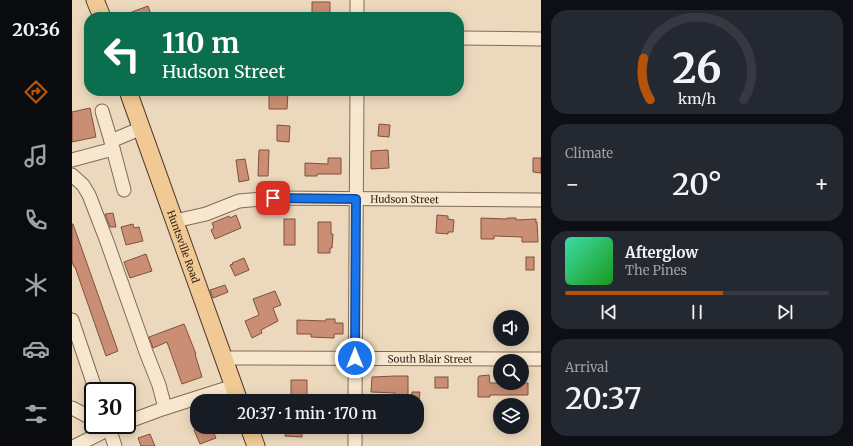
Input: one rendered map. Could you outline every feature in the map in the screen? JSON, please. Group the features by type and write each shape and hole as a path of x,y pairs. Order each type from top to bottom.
{"main road":[{"path":"95,0 100,12"},
{"name":"Huntsville Road","path":"130,96 237,394"},
{"path":"252,434 256,446"}],"street":[{"path":"357,0 357,12"},
{"path":"464,38 541,39"},
{"path":"355,394 357,96"},
{"path":"102,111 124,190"},
{"path":"72,160 112,145 142,128"},
{"path":"72,174 83,185 89,195 159,385 165,408"},
{"name":"Hudson Street","path":"175,220 206,214 239,201 273,198 541,200"},
{"path":"72,320 93,382"},
{"name":"South Blair Street","path":"224,358 541,359"},
{"path":"136,419 165,408 190,403"},
{"path":"72,408 84,415"},
{"path":"75,446 95,434"},
{"path":"111,434 115,446"},
{"path":"355,434 355,446"}],"building":[{"path":"312,2 330,2 330,12 312,12"},
{"path":"148,6 150,12 132,12"},
{"path":"269,96 288,96 287,109 269,109"},
{"path":"90,108 96,137 72,142 72,112"},
{"path":"379,124 390,125 389,137 378,136"},
{"path":"277,125 290,126 289,142 277,141"},
{"path":"259,150 269,150 268,176 258,176"},
{"path":"388,150 389,168 371,169 371,151"},
{"path":"328,158 341,158 341,174 317,174 317,176 305,176 305,163 328,164"},
{"path":"533,158 541,158 541,173 533,172"},
{"path":"245,159 249,180 239,182 236,160"},
{"path":"113,213 116,227 110,227 105,214"},
{"path":"236,215 241,228 215,239 211,230 214,228 212,223 229,216 230,218"},
{"path":"437,215 448,216 448,219 454,220 453,232 448,232 448,234 436,233"},
{"path":"481,218 516,218 516,220 536,219 538,242 522,242 522,237 494,236 494,239 481,239"},
{"path":"284,219 295,219 295,245 284,245"},
{"path":"318,222 331,222 331,234 333,234 330,253 318,253"},
{"path":"72,224 118,351 106,356 72,262"},
{"path":"133,224 134,228 139,227 143,241 126,245 121,227"},
{"path":"146,254 152,271 130,278 124,262"},
{"path":"526,257 534,257 534,270 526,270"},
{"path":"244,258 249,270 235,276 230,265"},
{"path":"225,285 228,292 213,298 210,290"},
{"path":"275,291 281,305 273,308 278,321 261,330 262,333 252,338 245,321 259,315 253,299"},
{"path":"326,319 335,319 335,323 343,323 343,334 334,334 334,338 311,337 311,334 297,334 297,320 326,321"},
{"path":"184,324 196,354 202,377 182,384 167,342 153,348 149,337"},
{"path":"489,375 490,383 493,383 493,390 528,390 528,395 490,395 490,397 478,397 479,376"},
{"path":"408,376 408,394 371,392 372,377"},
{"path":"435,377 448,377 448,388 435,388"},
{"path":"291,380 307,380 307,394 291,394"},
{"path":"412,392 420,392 420,394 412,394"},
{"path":"150,434 155,446 141,446 138,438"},
{"path":"196,434 214,434 216,438 200,444"},
{"path":"285,434 302,434 302,437 285,436"}],"route":[{"path":"273,198 356,199 355,358"}]}
